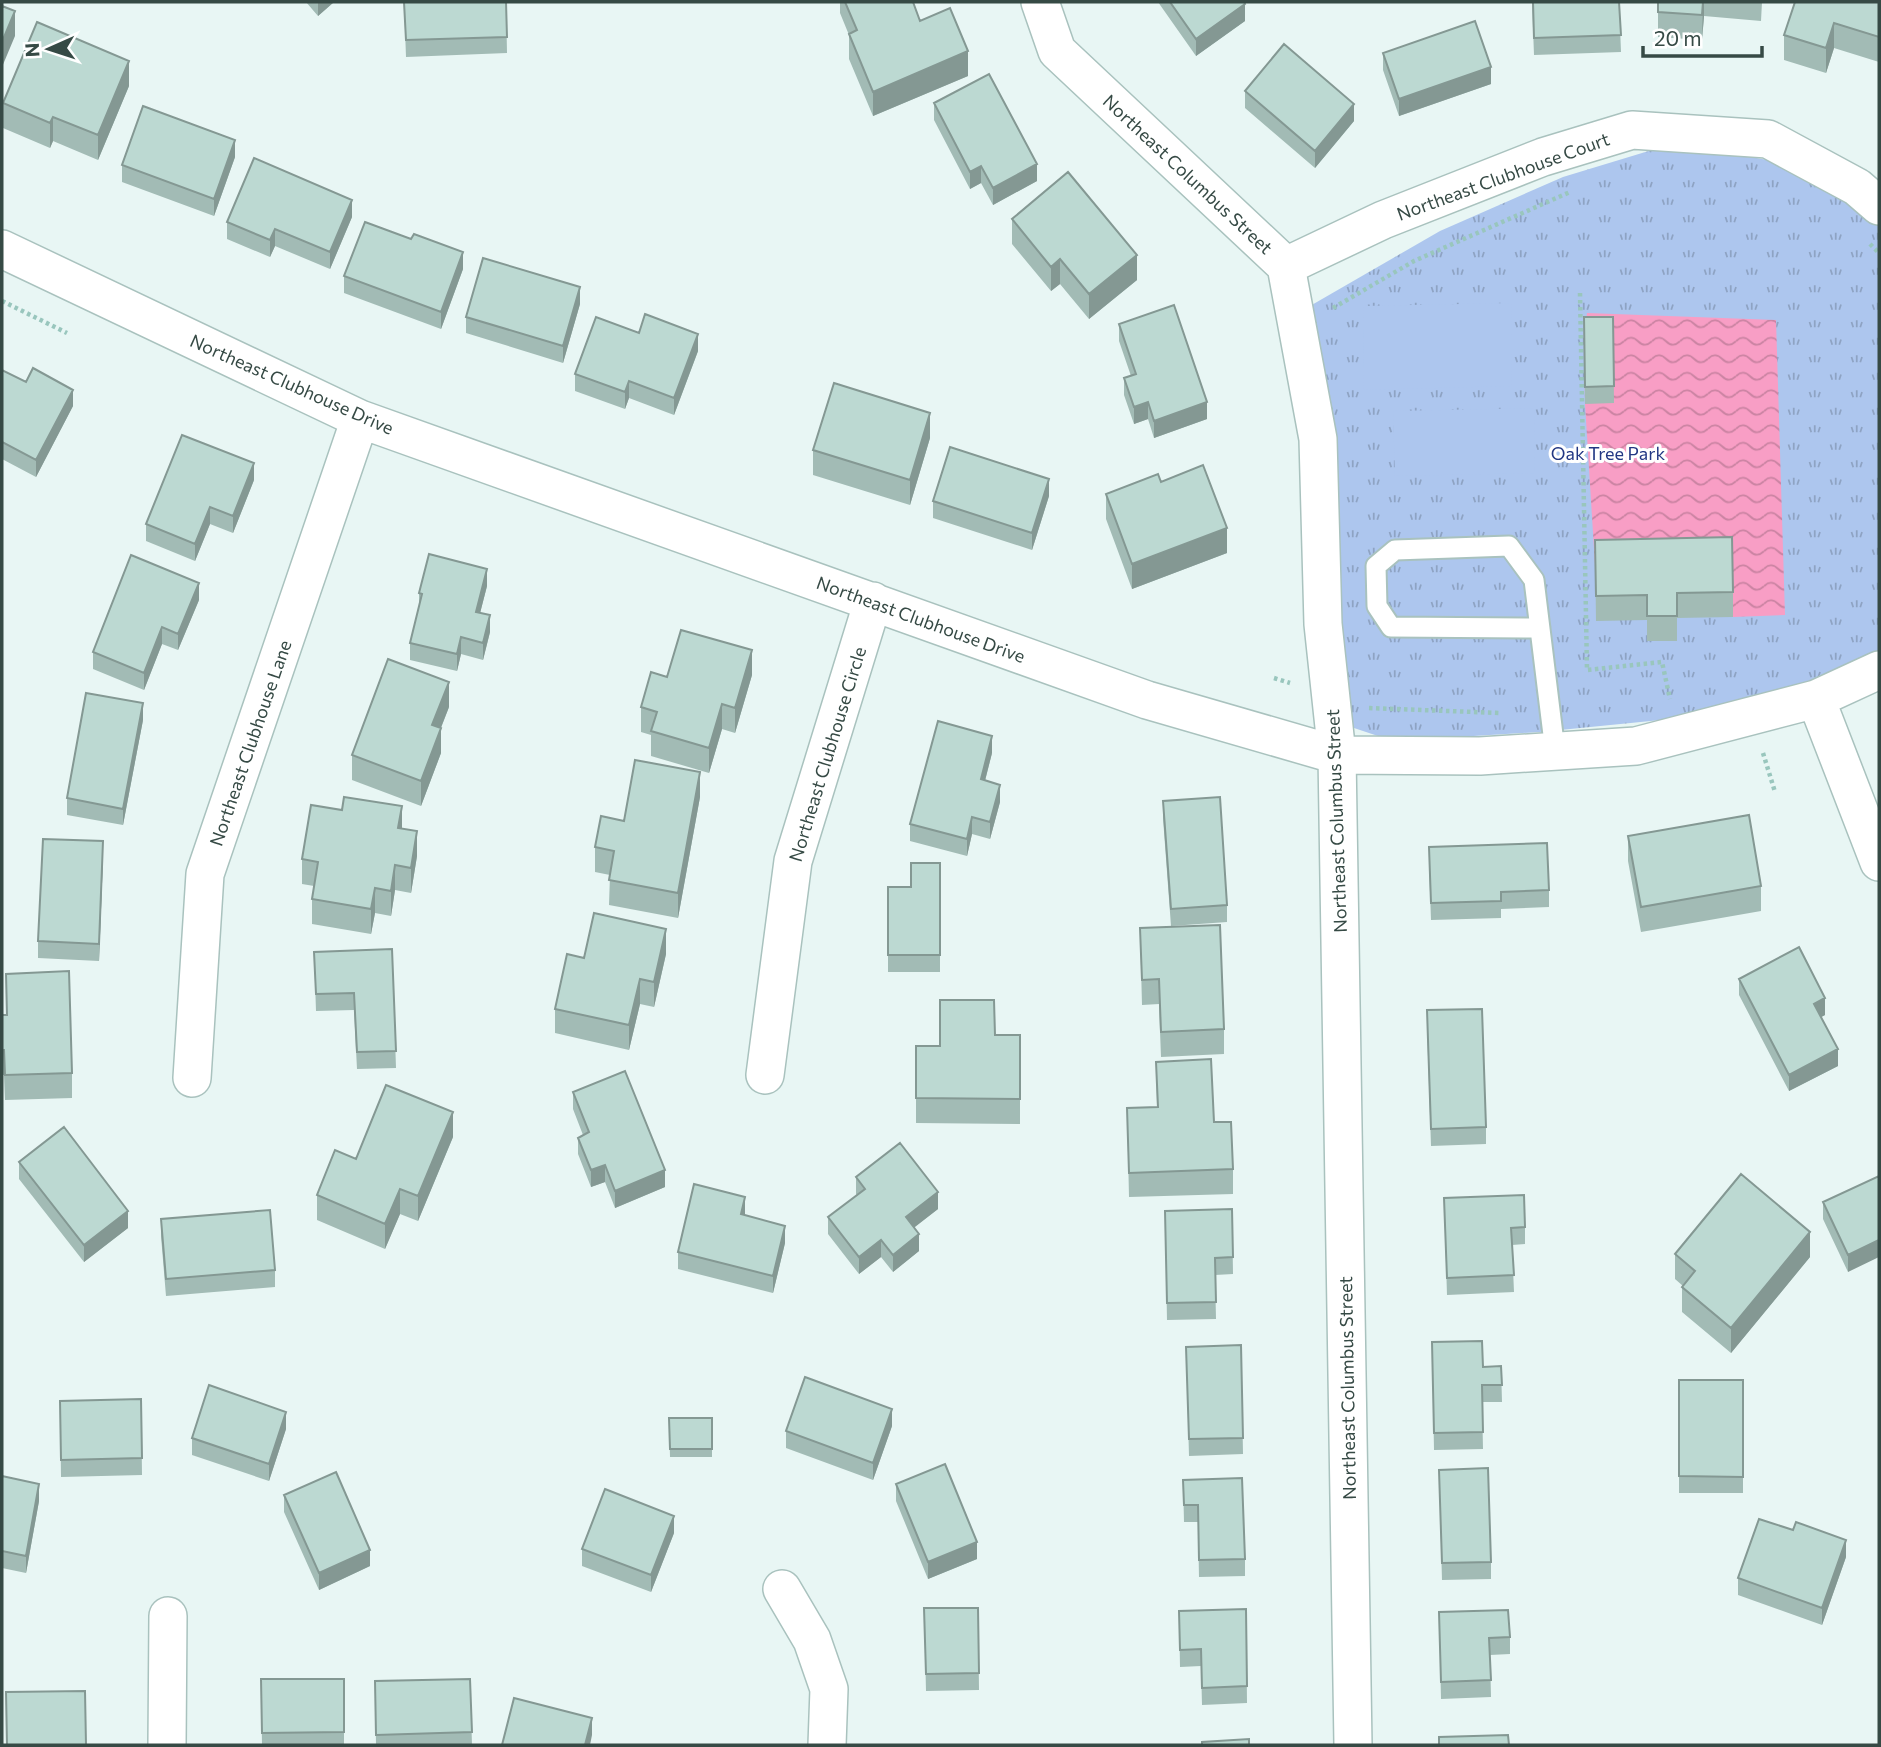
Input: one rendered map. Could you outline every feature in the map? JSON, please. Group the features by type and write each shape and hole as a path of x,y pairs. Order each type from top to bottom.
{"street":[{"name":"Northeast Columbus Street","path":"1040,2 1058,51 1286,266 1318,439 1323,624 1337,755 1353,1745"},
{"name":"Northeast Clubhouse Court","path":"1286,266 1382,220 1543,157 1632,130 1768,139 1857,187 1879,206"},
{"name":"Northeast Clubhouse Drive","path":"2,249 360,419 1147,700 1337,755 1480,756 1636,746 1816,699 1879,670"},
{"name":"Northeast Clubhouse Lane","path":"192,1078 205,874 360,419"},
{"name":"Northeast Clubhouse Circle","path":"765,1075 793,861 873,601"},
{"path":"1816,699 1879,862"},
{"path":"782,1589 812,1640 829,1689 827,1745"},
{"path":"167,1745 168,1616"}],"lane":[{"path":"1540,628 1391,626 1377,606 1376,566 1395,550 1509,546 1534,580 1540,628 1555,751"}],"path":[{"path":"1331,310 1414,261 1576,189"},
{"path":"1870,244 1879,253"},
{"path":"1580,293 1587,670 1662,662 1671,704"},
{"path":"2,300 67,333"},
{"path":"1761,747 1775,792"}],"green space":[{"name":"Oak Tree Park","path":"1675,143 1773,161 1867,211 1879,222 1879,655 1844,672 1701,716 1540,732 1393,741 1354,728 1340,683 1310,306 1440,231 1563,177"},
{"path":"1511,303 1512,386 1364,390 1363,306"},
{"path":"1534,408 1535,473 1395,476 1393,411"}],"water":[{"path":"1587,313 1776,320 1785,615 1733,617 1731,562 1595,565 1585,404 1584,334"}],"building":[{"path":"404,2 506,2 507,37 406,40"},
{"path":"845,2 913,2 920,21 950,8 968,51 873,92 849,34 857,30"},
{"path":"1170,2 1244,2 1245,4 1196,39"},
{"path":"1533,2 1619,2 1621,35 1534,38"},
{"path":"1658,2 1703,2 1702,15 1658,12"},
{"path":"1795,2 1879,2 1879,37 1834,23 1826,48 1784,35"},
{"path":"2,6 15,11 2,42"},
{"path":"1475,21 1491,67 1399,99 1383,53"},
{"path":"37,22 129,61 98,135 53,117 50,123 3,103"},
{"path":"1284,44 1354,104 1315,151 1245,91"},
{"path":"989,74 1037,164 993,188 981,166 970,172 934,103"},
{"path":"143,106 235,140 214,199 122,165"},
{"path":"254,158 352,200 330,252 275,229 270,240 227,222"},
{"path":"1068,172 1137,255 1089,294 1060,259 1051,267 1012,219"},
{"path":"365,222 411,239 414,234 463,252 441,312 344,276"},
{"path":"483,258 580,287 563,346 466,317"},
{"path":"1174,305 1207,402 1154,421 1148,402 1134,407 1124,378 1136,374 1119,324"},
{"path":"645,314 698,334 674,398 629,381 625,392 575,374 596,317 639,333"},
{"path":"1584,317 1613,317 1614,386 1585,387"},
{"path":"33,368 73,390 36,460 2,442 2,370 26,382"},
{"path":"834,383 930,413 910,480 813,450"},
{"path":"182,435 254,463 233,516 210,507 195,544 146,524"},
{"path":"950,447 1049,479 1032,533 933,501"},
{"path":"1203,465 1227,528 1132,564 1106,494 1158,474 1161,482"},
{"path":"1732,537 1733,592 1677,593 1677,616 1647,616 1647,595 1596,596 1595,540"},
{"path":"429,554 487,569 476,612 490,615 483,643 461,637 457,654 410,643"},
{"path":"131,555 199,583 178,634 162,627 144,673 93,652"},
{"path":"681,630 752,650 735,708 722,704 709,748 651,731 657,712 641,707 651,672 667,677"},
{"path":"388,659 449,682 432,725 441,728 421,781 352,755"},
{"path":"86,693 143,703 123,809 67,798"},
{"path":"938,721 992,736 981,779 1000,785 990,822 972,817 967,839 910,824"},
{"path":"635,760 700,772 678,893 609,880 614,851 595,847 601,816 624,821"},
{"path":"344,797 402,806 398,828 417,831 411,868 395,865 391,891 375,888 371,909 312,899 318,862 302,859 311,805 342,810"},
{"path":"1220,797 1227,905 1171,909 1163,801"},
{"path":"1749,815 1761,886 1641,907 1628,836"},
{"path":"43,839 103,841 99,944 38,941"},
{"path":"1547,843 1549,890 1501,892 1501,901 1431,903 1429,847"},
{"path":"911,863 940,863 940,955 888,955 888,887 911,887"},
{"path":"594,913 666,929 654,982 640,979 629,1025 555,1009 567,954 584,958"},
{"path":"1220,925 1224,1029 1161,1032 1159,979 1142,980 1140,928"},
{"path":"1799,947 1825,998 1814,1004 1838,1049 1789,1075 1739,979"},
{"path":"392,949 396,1051 357,1052 354,993 316,994 314,952"},
{"path":"69,971 72,1073 5,1075 2,1015 7,1015 6,974"},
{"path":"940,1000 994,1000 995,1035 1020,1035 1020,1099 916,1098 916,1046 940,1046"},
{"path":"1482,1009 1486,1127 1431,1129 1427,1010"},
{"path":"1211,1059 1214,1122 1231,1122 1233,1169 1129,1173 1127,1108 1158,1107 1156,1062"},
{"path":"625,1071 665,1170 615,1191 605,1165 591,1170 578,1138 589,1132 573,1092"},
{"path":"386,1085 453,1112 418,1196 400,1189 385,1224 317,1195 335,1150 356,1159"},
{"path":"64,1127 128,1211 84,1245 19,1162"},
{"path":"900,1143 938,1192 906,1217 919,1234 893,1255 881,1240 859,1257 828,1217 865,1189 856,1177"},
{"path":"1741,1174 1810,1232 1731,1328 1682,1287 1695,1271 1675,1254"},
{"path":"1879,1176 1879,1240 1848,1255 1823,1202"},
{"path":"694,1184 745,1197 741,1214 785,1226 773,1276 678,1252"},
{"path":"1524,1195 1525,1227 1511,1228 1514,1275 1447,1278 1444,1198"},
{"path":"1232,1209 1233,1257 1215,1258 1216,1302 1167,1303 1165,1211"},
{"path":"270,1210 275,1270 166,1279 161,1219"},
{"path":"1482,1341 1483,1367 1501,1366 1502,1385 1482,1385 1483,1432 1434,1433 1432,1342"},
{"path":"1241,1345 1243,1438 1189,1439 1186,1347"},
{"path":"805,1377 892,1409 873,1463 786,1431"},
{"path":"1679,1380 1743,1380 1743,1477 1679,1476"},
{"path":"209,1385 286,1412 269,1464 192,1438"},
{"path":"141,1399 142,1458 61,1460 60,1401"},
{"path":"669,1418 712,1418 712,1449 670,1449"},
{"path":"945,1464 977,1542 928,1562 896,1484"},
{"path":"1488,1468 1491,1562 1442,1563 1439,1470"},
{"path":"336,1472 370,1550 319,1573 284,1495"},
{"path":"2,1476 39,1484 26,1556 2,1551"},
{"path":"1242,1478 1245,1559 1199,1560 1198,1505 1184,1505 1183,1480"},
{"path":"605,1489 674,1516 651,1575 582,1549"},
{"path":"1759,1519 1793,1530 1796,1522 1846,1540 1822,1608 1738,1578"},
{"path":"924,1608 978,1608 979,1673 926,1674"},
{"path":"1246,1609 1247,1686 1202,1688 1201,1649 1180,1650 1179,1611"},
{"path":"1508,1610 1510,1637 1489,1638 1491,1680 1441,1682 1439,1612"},
{"path":"261,1679 344,1679 344,1732 262,1733"},
{"path":"470,1679 472,1732 376,1735 375,1681"},
{"path":"85,1691 86,1745 7,1745 6,1692"},
{"path":"514,1698 592,1718 585,1745 502,1745"},
{"path":"1508,1735 1509,1745 1439,1745 1439,1737"},
{"path":"1249,1739 1249,1745 1202,1745 1202,1742"}]}
